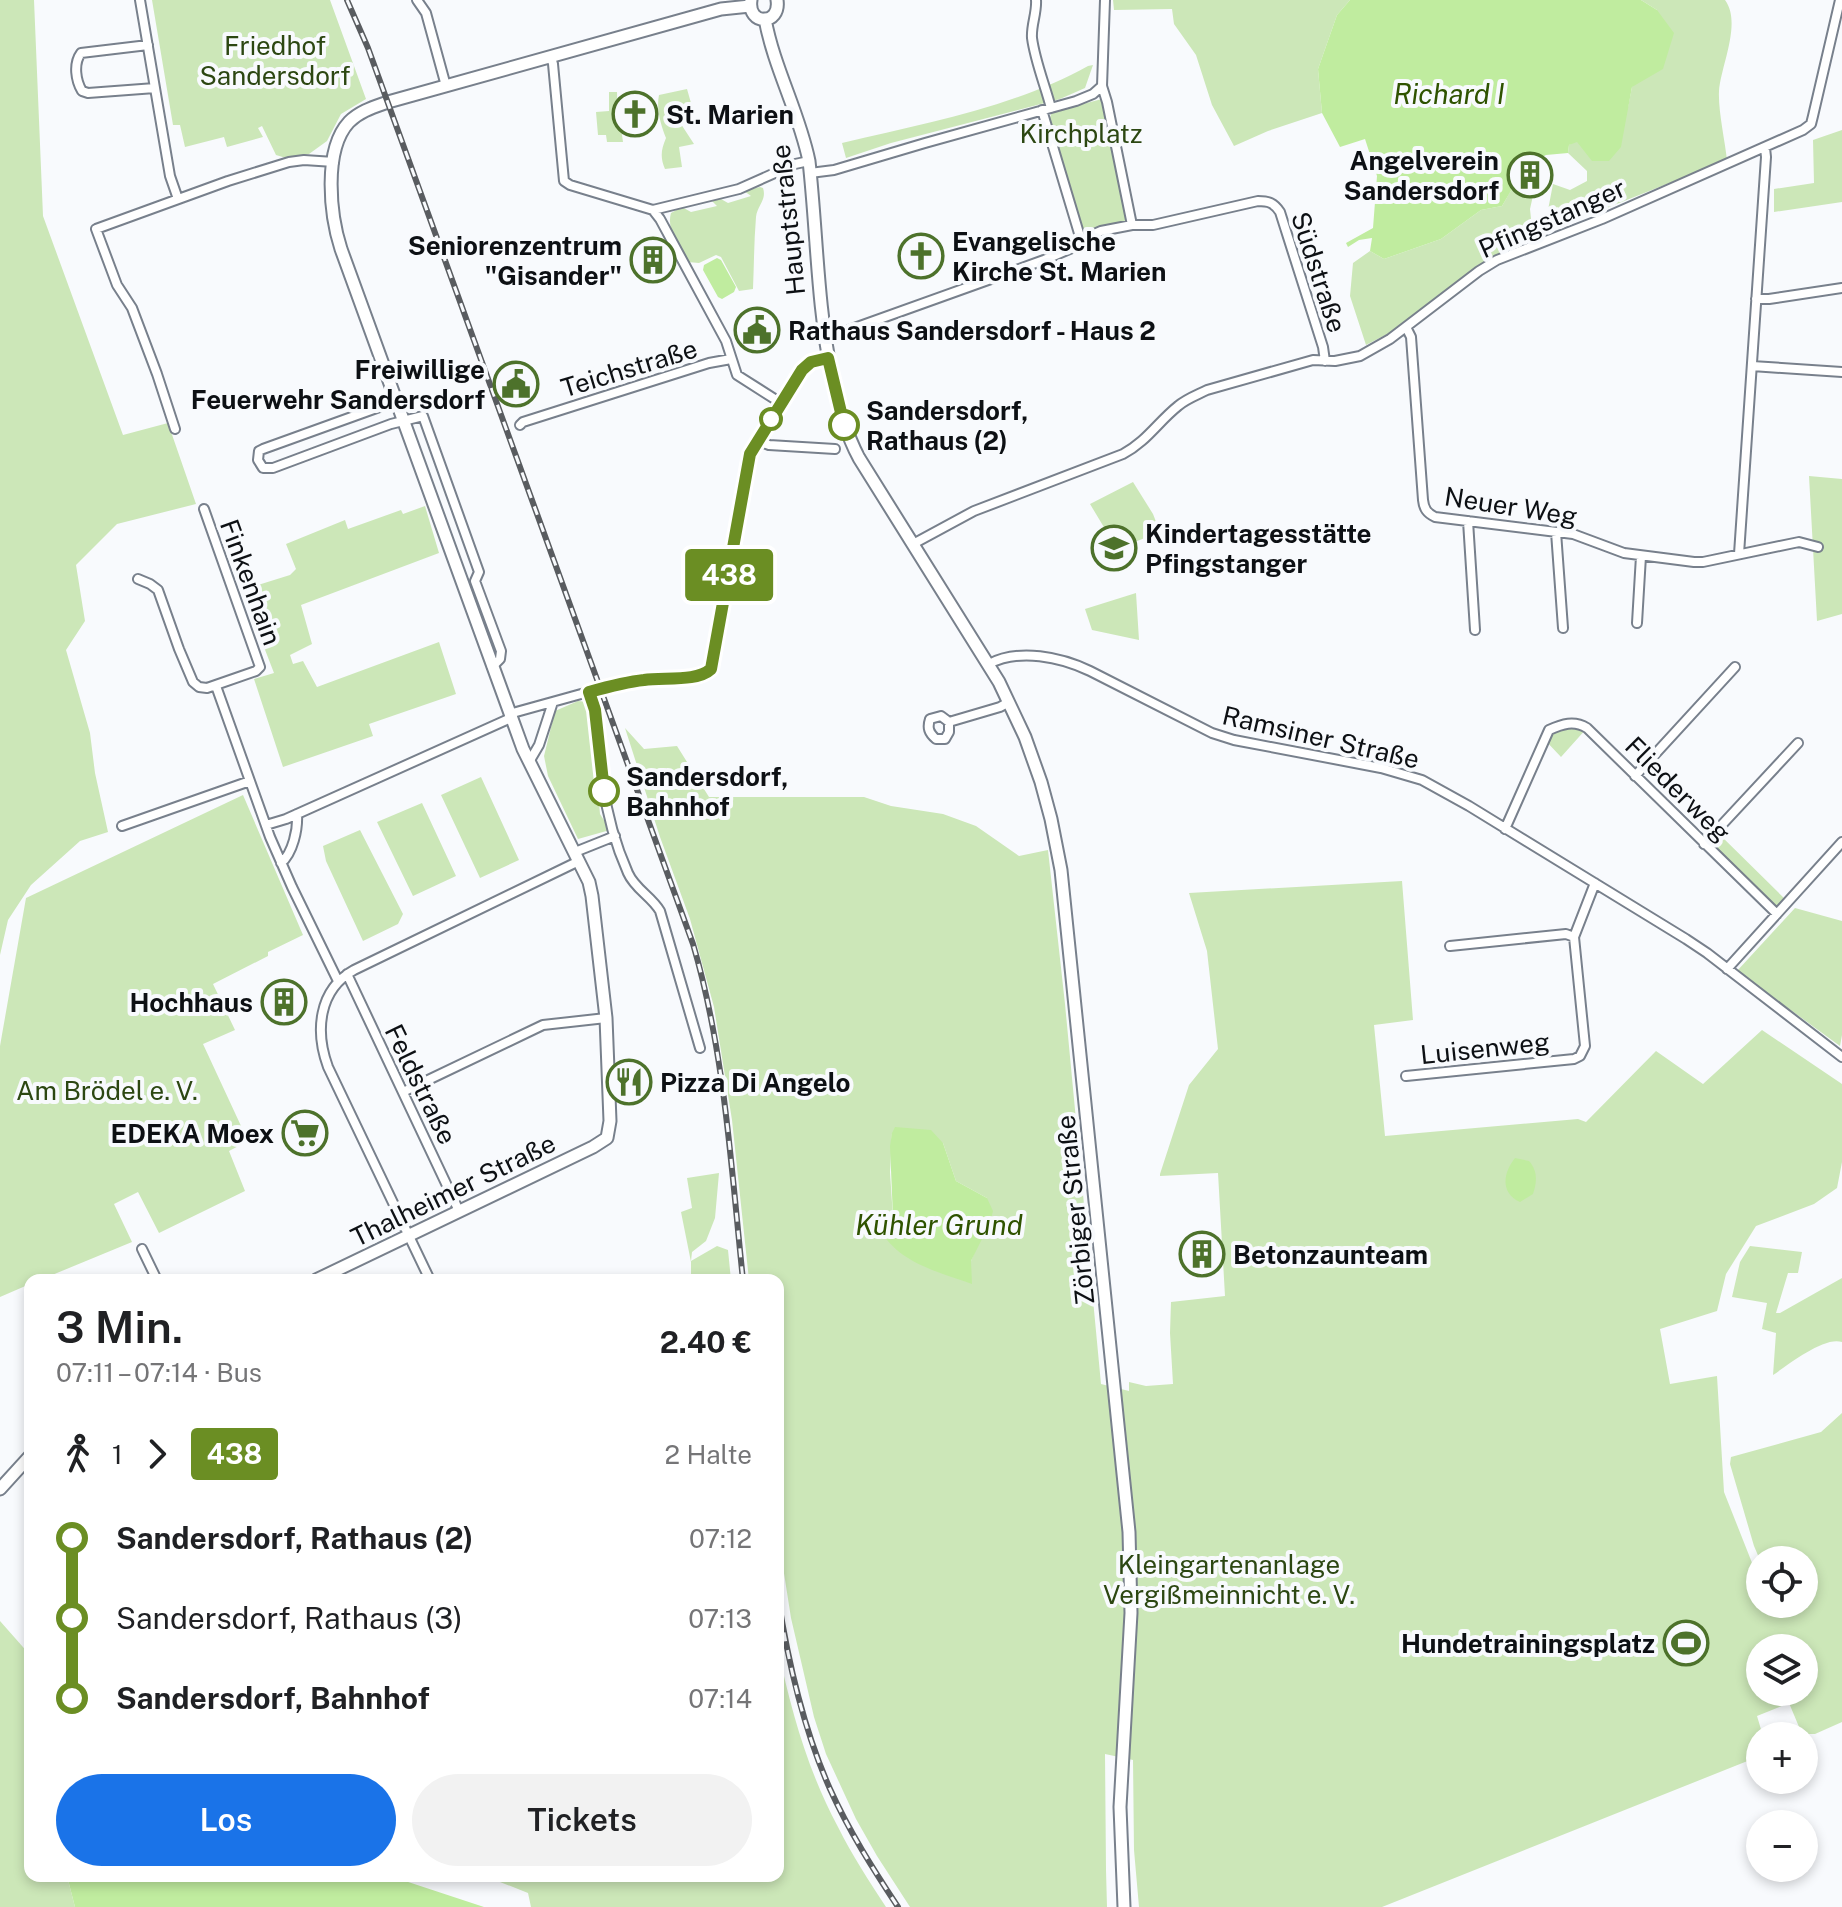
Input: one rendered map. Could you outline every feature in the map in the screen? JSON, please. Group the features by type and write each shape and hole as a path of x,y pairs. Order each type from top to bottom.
{"street":[{"path":"140,0 170,176 178,199"},
{"path":"417,0 426,13 446,86"},
{"path":"403,1092 543,1025 606,1018 589,882 529,762 510,716 338,238 332,199 337,144 344,128 370,108 721,9 750,3 753,14 765,19 776,12 777,0"},
{"path":"1036,0 1032,38 1046,109 1081,240"},
{"path":"824,336 846,331 1044,260 1101,231 1132,225 1102,86 1105,0"},
{"name":"Pfingstanger","path":"913,544 974,511 1131,450 1175,408 1198,394 1307,362 1360,356 1390,339 1497,260 1602,219 1803,130 1811,124 1840,0"},
{"name":"Hauptstraße","path":"765,19 770,46 810,167 819,296 840,410 852,445 913,544"},
{"path":"148,45 81,53 76,66 78,84 82,91 88,93 155,88"},
{"path":"1829,48 1840,50"},
{"path":"551,57 564,181 653,210 739,189 795,164 834,170 1083,99 1102,86"},
{"path":"1739,554 1765,148"},
{"path":"175,429 132,308 117,285 96,229 289,162 334,162"},
{"name":"Südstraße","path":"1132,225 1153,225 1258,201 1275,205 1280,212 1325,361"},
{"path":"653,210 726,341 731,359"},
{"path":"1756,299 1842,288"},
{"name":"Neuer Weg","path":"1406,327 1411,337 1424,506 1435,517 1582,536 1624,553 1698,562 1799,542 1818,547"},
{"path":"266,825 297,814 510,716 601,689 649,679 700,676 711,669 749,459 802,370 811,362 828,358"},
{"name":"Teichstraße","path":"520,425 709,363 731,359 737,375 781,403"},
{"path":"1752,366 1842,372"},
{"path":"396,401 263,449 259,451 258,460 263,468 273,468 391,424 423,416 479,572 475,581 501,651 500,659 492,667"},
{"path":"758,441 769,445 835,449"},
{"path":"436,510 454,504"},
{"name":"Finkenhain","path":"204,509 260,667 216,686"},
{"path":"1468,521 1475,630"},
{"path":"1556,532 1563,628"},
{"name":"Zörbiger Straße","path":"913,544 989,664 1009,702 1041,782 1060,862 1131,1564 1120,1795 1124,1907"},
{"path":"1637,623 1641,556"},
{"path":"138,579 158,590 193,682 199,687 216,686 281,863 338,981"},
{"path":"461,581 475,581"},
{"name":"Ramsiner Straße","path":"989,664 1013,656 1046,657 1070,663 1212,733 1381,768 1411,776 1448,793 1675,932 1842,1057"},
{"path":"1635,776 1735,667"},
{"path":"589,692 595,710 606,803 615,836 632,881 660,911 700,1048"},
{"path":"529,762 539,745 553,702"},
{"path":"949,722 1009,702"},
{"name":"Fliederweg","path":"1505,829 1549,730 1579,723 1777,914"},
{"path":"1704,844 1798,743"},
{"path":"122,826 250,781"},
{"path":"281,863 288,856 297,814"},
{"path":"427,1274 323,1052 320,1022 325,1005 338,981 347,974 615,836"},
{"path":"1727,969 1842,842"},
{"name":"Luisenweg","path":"1406,1076 1580,1056 1585,1046 1574,937 1595,883"},
{"path":"1450,946 1566,934 1574,937"},
{"name":"Feldstraße","path":"347,974 459,1211"},
{"name":"Thalheimer Straße","path":"328,1274 607,1138 610,1121 606,1018"},
{"path":"142,1249 154,1274"},
{"path":"0,1489 24,1463"}],"green space":[{"path":"0,0 34,0 43,216 123,435 168,423 196,504 117,524 76,565 85,621 66,650 90,733 108,832 80,841 31,885 8,920 0,955"},
{"name":"Friedhof Sandersdorf","path":"152,0 330,0 366,99 341,114 327,141 309,154 286,158 276,155 262,126 258,128 263,137 227,147 224,137 185,147 180,125 173,125"},
{"path":"1113,0 1350,0 1337,15 1318,69 1322,113 1234,146 1212,105 1196,55 1174,24 1172,9 1114,10"},
{"path":"1641,0 1725,0 1730,9 1731,32 1719,91 1727,160 1554,229 1548,210 1553,184 1570,190 1587,181 1587,171 1568,153 1569,145 1628,107 1657,10"},
{"path":"1093,65 1085,88 1060,99 891,143 846,158 842,143 999,104"},
{"path":"687,89 691,103 679,108 679,121 694,144 679,147 682,167 665,169 662,154 666,138 659,112 659,95"},
{"path":"609,92 617,92 623,142 607,142 606,135 598,135 596,112 609,111"},
{"name":"Kirchplatz","path":"1102,99 1128,220 1079,232 1049,120 1052,112"},
{"path":"1842,130 1842,202 1774,212 1774,189 1814,183 1813,140"},
{"path":"760,187 764,196 756,217 753,289 739,291 721,257 716,255 699,263 688,262 672,232 671,213 682,207 691,212 717,206 712,201 721,199 728,203 751,196 744,191"},
{"path":"1513,187 1534,191 1530,209 1533,238 1486,262 1393,331 1366,345 1350,296 1353,263 1370,251 1384,259 1441,239 1481,210 1502,206"},
{"path":"1809,476 1842,479 1842,614 1817,621"},
{"path":"1133,482 1160,532 1117,549 1090,504"},
{"path":"425,506 439,553 301,605 312,644 290,655 293,664 303,661 317,687 439,642 456,694 369,724 373,736 283,767 254,679 274,673 242,590 290,575 296,569 286,544 345,520 348,529 401,510 403,514"},
{"path":"1136,593 1139,640 1092,630 1085,609"},
{"path":"578,701 588,702 591,710 600,814 610,830 578,839 548,776 544,756 555,711"},
{"path":"1557,726 1587,728 1561,757 1544,739"},
{"name":"Kleingartenanlage Vergißmeinnicht e. V.","path":"625,728 644,749 677,746 709,797 864,797 891,806 943,814 976,826 1019,856 1048,850 1101,1384 1129,1391 1129,1382 1146,1386 1173,1384 1171,1302 1225,1296 1218,1173 1160,1176 1189,1085 1218,1049 1207,951 1189,893 1402,881 1413,1020 1374,1025 1385,1136 1578,1119 1586,1122 1656,1051 1703,1084 1762,1030 1842,1084 1842,1162 1837,1188 1814,1204 1756,1226 1726,1274 1717,1311 1660,1329 1670,1384 1717,1376 1724,1492 1746,1548 1746,1618 1818,1618 1818,1546 1754,1546 1730,1464 1731,1457 1821,1432 1842,1413 1842,1722 1818,1733 1818,1722 1797,1722 1790,1706 1818,1706 1818,1634 1746,1634 1746,1706 1782,1706 1757,1716 1759,1722 1746,1722 1746,1762 1382,1907 1139,1907 1134,1850 1133,1760 1105,1754 1107,1907 910,1907 856,1819 826,1754 791,1618 784,1573 784,1274 748,1274 732,1120 714,1007 690,919","holes":["892,1133 943,1143 956,1181 987,1198 978,1244 971,1261 882,1233 893,1218 890,1172"]},
{"path":"481,777 519,860 480,878 441,795"},
{"name":"Am Brödel e. V.","path":"243,795 303,935 213,984 235,1030 203,1044 248,1141 229,1151 245,1191 159,1233 138,1192 114,1204 132,1242 55,1274 24,1274 24,1287 0,1297 0,1046 26,898"},
{"path":"422,803 456,876 413,896 377,822"},
{"path":"360,830 403,914 398,924 363,941 326,861 323,846"},
{"path":"1716,831 1788,902 1777,914 1704,844"},
{"path":"1795,908 1842,921 1840,1046 1737,971"},
{"path":"719,1173 715,1218 706,1241 692,1252 691,1261 717,1246 728,1250 730,1274 691,1274 681,1212 692,1208 687,1178"},
{"path":"1750,1246 1802,1252 1798,1273 1788,1273 1776,1313 1842,1278 1842,1342 1834,1341 1816,1347 1773,1375 1776,1333 1762,1329 1767,1303 1732,1297 1740,1262"},
{"path":"0,1621 24,1648 24,1882 69,1882 75,1907 0,1907"},
{"path":"784,1673 809,1762 827,1806 886,1907 531,1907 528,1893 500,1882 784,1882"}],"water":[{"name":"Richard I","path":"1350,0 1641,0 1657,10 1674,33 1663,69 1632,87 1621,147 1609,161 1592,161 1577,142 1569,145 1568,153 1546,155 1529,164 1513,162 1515,180 1502,206 1481,210 1441,239 1384,259 1370,251 1372,238 1359,240 1348,247 1346,243 1373,228 1377,176 1365,139 1340,147 1322,113 1318,69 1337,15"},
{"path":"717,258 736,287 734,292 722,299 703,270 704,265"},
{"name":"Kühler Grund","path":"895,1127 931,1130 943,1143 956,1181 987,1198 993,1211 971,1261 972,1284 911,1260 890,1244 882,1233 893,1218 890,1146"},
{"path":"1515,1158 1529,1161 1536,1177 1533,1194 1520,1202 1506,1188 1506,1176"},
{"path":"69,1882 408,1882 484,1907 75,1907"}],"railway":[{"path":"347,0 368,48 693,944 720,1068 742,1274"},
{"path":"784,1630 798,1694 820,1766 853,1835 898,1907"}],"bus line":[{"name":"438","path":"604,791 595,710 589,692 642,680 700,676 711,669 750,454 802,370 811,362 828,358 844,425"}],"place":[{"name":"St. Marien","path":"635,114"},
{"name":"Angelverein Sandersdorf","path":"1530,175"},
{"name":"Evangelische Kirche St. Marien","path":"921,256"},
{"name":"Seniorenzentrum \"Gisander\"","path":"653,260"},
{"name":"Rathaus Sandersdorf - Haus 2","path":"757,330"},
{"name":"Freiwillige Feuerwehr Sandersdorf","path":"516,384"},
{"name":"Sandersdorf, Rathaus (2)","path":"844,425"},
{"name":"Kindertagesstätte Pfingstanger","path":"1114,548"},
{"name":"Sandersdorf, Bahnhof","path":"604,791"},
{"name":"Hochhaus","path":"284,1002"},
{"name":"Pizza Di Angelo","path":"629,1082"},
{"name":"EDEKA Moex","path":"305,1133"},
{"name":"Betonzaunteam","path":"1202,1254"},
{"name":"Hundetrainingsplatz","path":"1686,1643"}]}
